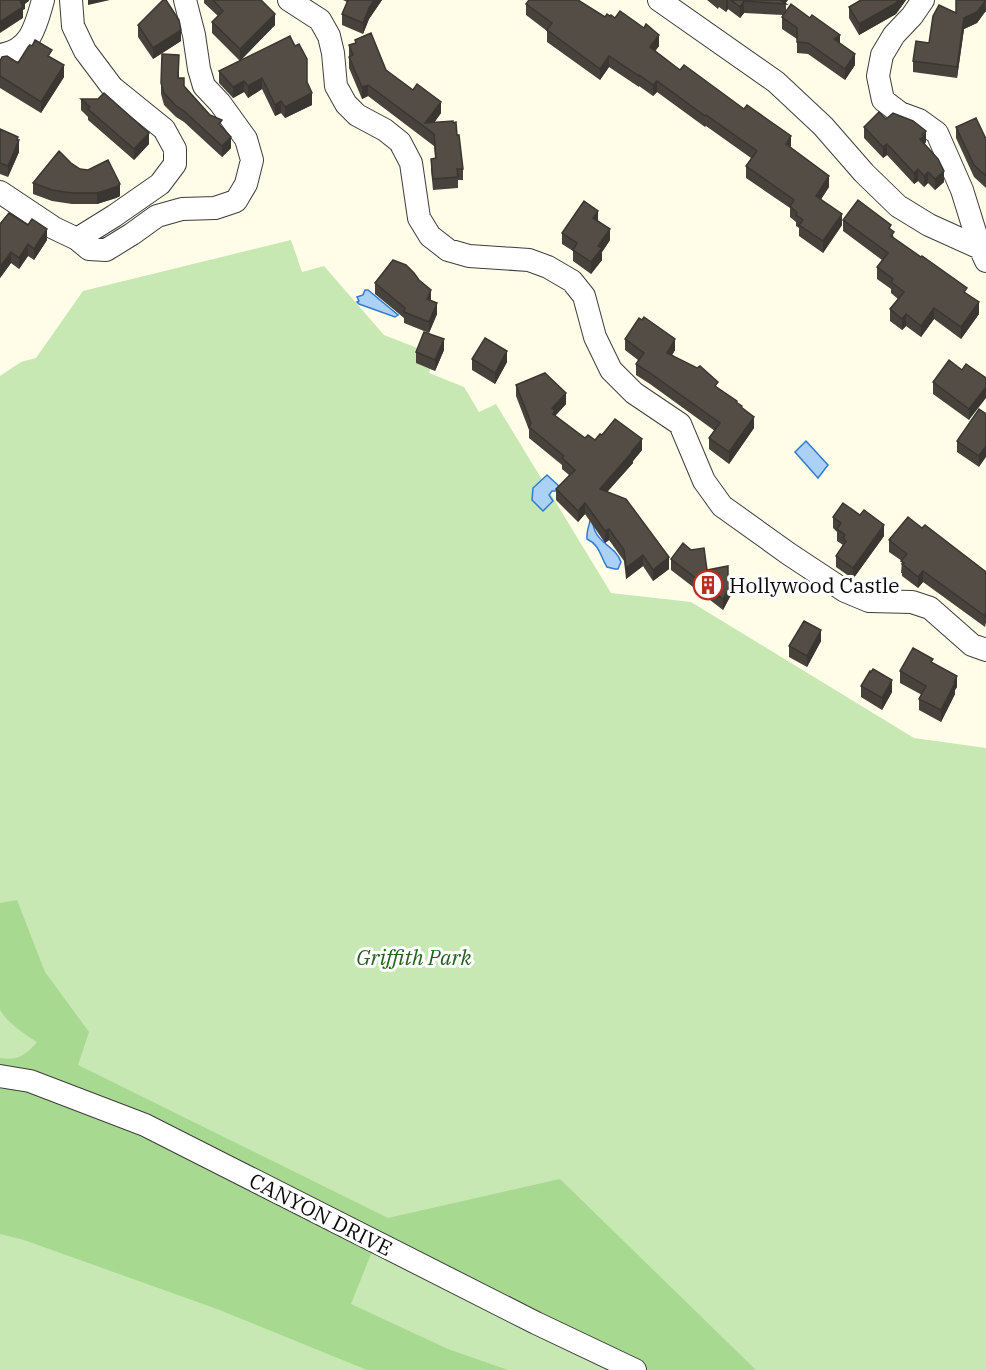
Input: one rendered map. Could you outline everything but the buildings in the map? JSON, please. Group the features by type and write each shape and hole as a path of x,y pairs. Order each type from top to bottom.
{"street":[{"path":"0,55 21,46 34,31 43,0"},
{"path":"71,0 73,26 84,51 112,87 164,129 175,149 175,164 160,184 77,239"},
{"path":"0,192 54,228 77,239 89,249 106,250 157,216 182,209 214,208 236,201 246,184 252,160 246,139 220,103 204,86 194,35 184,0"},
{"path":"289,0 320,20 329,36 336,86 346,104 357,115 385,130 400,142 411,163 419,218 430,236 448,250 469,256 529,260 548,267 572,281 584,296 596,337 611,370 634,393 680,424 704,481 722,506 846,591 869,601 912,602 930,608 972,645 986,650"},
{"path":"659,0 776,82 823,126 864,173 898,206 983,255"},
{"path":"923,0 882,55 878,76 883,100 900,113 919,120 937,133 962,190 983,255"},
{"name":"CANYON DRIVE","path":"0,1077 30,1081 145,1125 536,1323 635,1370"}],"green space":[{"name":"Griffith Park","path":"291,240 302,272 324,266 384,335 435,355 429,373 464,387 479,412 496,404 611,593 691,602 914,738 986,748 986,1370 0,1370 0,376 21,362 36,358 83,291"},
{"path":"17,900 45,972 89,1032 78,1065 388,1218 560,1179 756,1370 616,1370 373,1249 351,1304 448,1349 508,1370 367,1370 217,1309 24,1240 0,1234 0,1058 12,1059 21,1056 37,1042 12,1024 0,1010 0,903"}],"water":[{"path":"365,290 368,290 398,315 395,317 359,304 357,297 363,295"},
{"path":"806,441 828,465 818,478 795,452"},
{"path":"547,475 560,487 549,495 553,501 543,511 532,500 533,488"},
{"path":"591,516 598,536 619,557 621,562 618,569 607,567 597,548 587,539"}],"place":[{"name":"Hollywood Castle","path":"708,585"}]}
